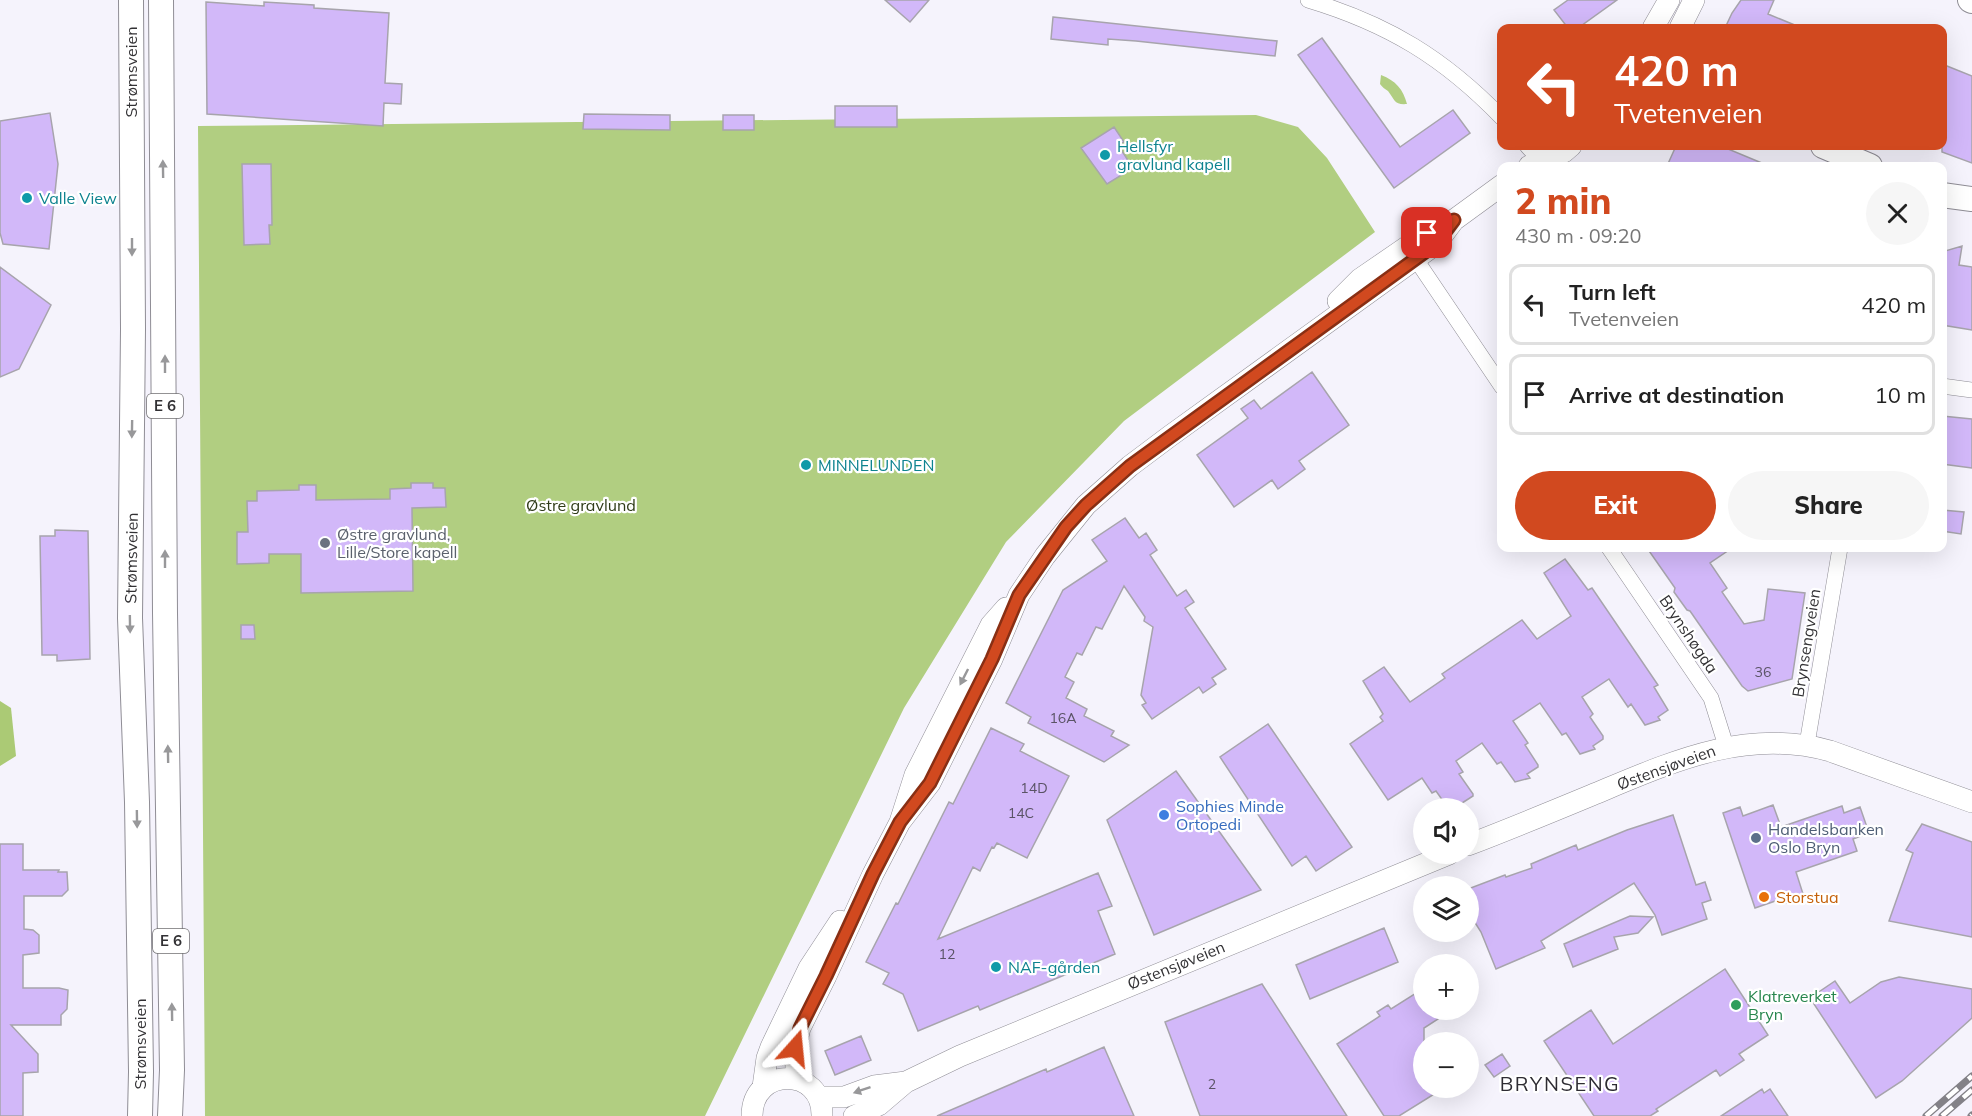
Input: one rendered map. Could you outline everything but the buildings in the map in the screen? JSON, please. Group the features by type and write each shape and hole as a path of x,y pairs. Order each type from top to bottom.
{"highway":[{"name":"Strømsveien","path":"131,0 133,329 130,618 136,802 140,1116"},
{"name":"Strømsveien","path":"161,0 165,613 172,1070 170,1116"},
{"path":"1832,150 1860,162"},
{"path":"1947,196 1972,199"},
{"path":"172,1070 176,1116"}],"main road":[{"path":"1655,24 1669,0"},
{"path":"1682,24 1694,0"},
{"path":"1533,157 1566,150"},
{"path":"1286,352 1360,279 1427,233 1454,220 1497,189"},
{"path":"763,1088 781,1078 800,1080 795,1058 796,1038 900,822 915,775 991,625 1019,595 1066,527 1108,484 1154,447 1436,244 1454,220"},
{"name":"Østensjøveien","path":"1479,841 1686,758 1726,747 1772,742 1807,744 1830,750 1972,802"},
{"name":"Østensjøveien","path":"854,1116 879,1105 906,1082 1044,1020 1425,864"},
{"path":"752,1116 753,1104 763,1088 767,1058 771,1047 809,968 873,874"},
{"name":"Østensjøveien","path":"800,1080 808,1084 820,1106 874,1086 906,1082"}],"street":[{"path":"1308,0 1381,27 1432,57 1465,82 1497,113"},
{"path":"1415,258 1497,380"},
{"path":"1947,387 1972,390"},
{"name":"Brynshøgda","path":"1612,552 1711,698 1726,747"},
{"name":"Brynsengveien","path":"1807,744 1839,552"}],"green space":[{"path":"1381,75 1398,86 1407,104 1395,101 1380,84"},
{"name":"Østre gravlund","path":"1256,115 1298,127 1327,158 1375,232 1124,421 1006,542 904,708 705,1116 205,1116 198,126"},
{"path":"0,701 11,708 16,756 0,766"}],"railway":[{"path":"1926,1116 1972,1076"},
{"path":"1942,1116 1972,1090"}],"place":[{"name":"Hellsfyr gravlund kapell","path":"1105,155"},
{"name":"Valle View","path":"27,198"},
{"name":"MINNELUNDEN","path":"806,465"},
{"name":"Østre gravlund, Lille/Store kapell","path":"325,543"},
{"name":"Sophies Minde Ortopedi","path":"1164,815"},
{"name":"Handelsbanken Oslo Bryn","path":"1756,838"},
{"name":"Storstua","path":"1764,897"},
{"name":"NAF-gården","path":"996,967"},
{"name":"Klatreverket Bryn","path":"1736,1005"}],"district":[{"name":"BRYNSENG","path":"1560,1084"}],"route":[{"path":"795,1048 796,1038 806,1016 900,822 930,783 992,659 1019,595 1066,527 1108,484 1130,466 1436,244 1454,220 1427,233"}]}
